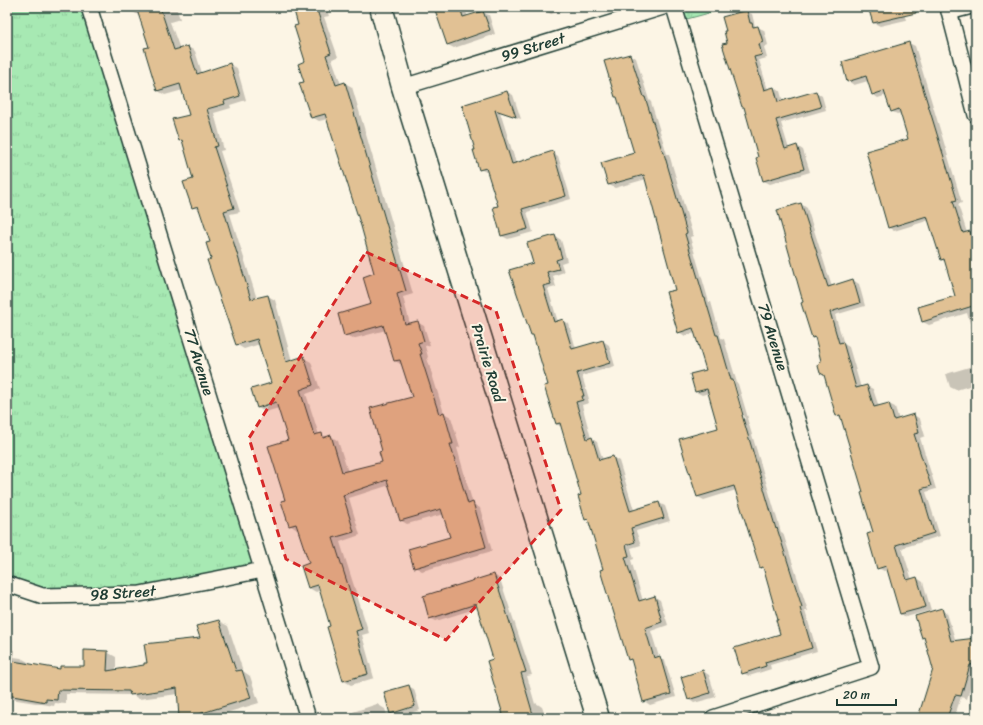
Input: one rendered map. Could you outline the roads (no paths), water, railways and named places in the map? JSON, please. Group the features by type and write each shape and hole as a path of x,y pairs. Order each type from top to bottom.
{"street":[{"name":"77 Avenue","path":"89,7 308,718"},
{"name":"Prairie Road","path":"381,7 403,87 598,718"},
{"name":"99 Street","path":"403,87 662,7"},
{"name":"79 Avenue","path":"674,7 871,667 713,718"},
{"path":"968,7 949,10 976,115"},
{"name":"98 Street","path":"7,584 43,596 140,594 263,570"}]}
